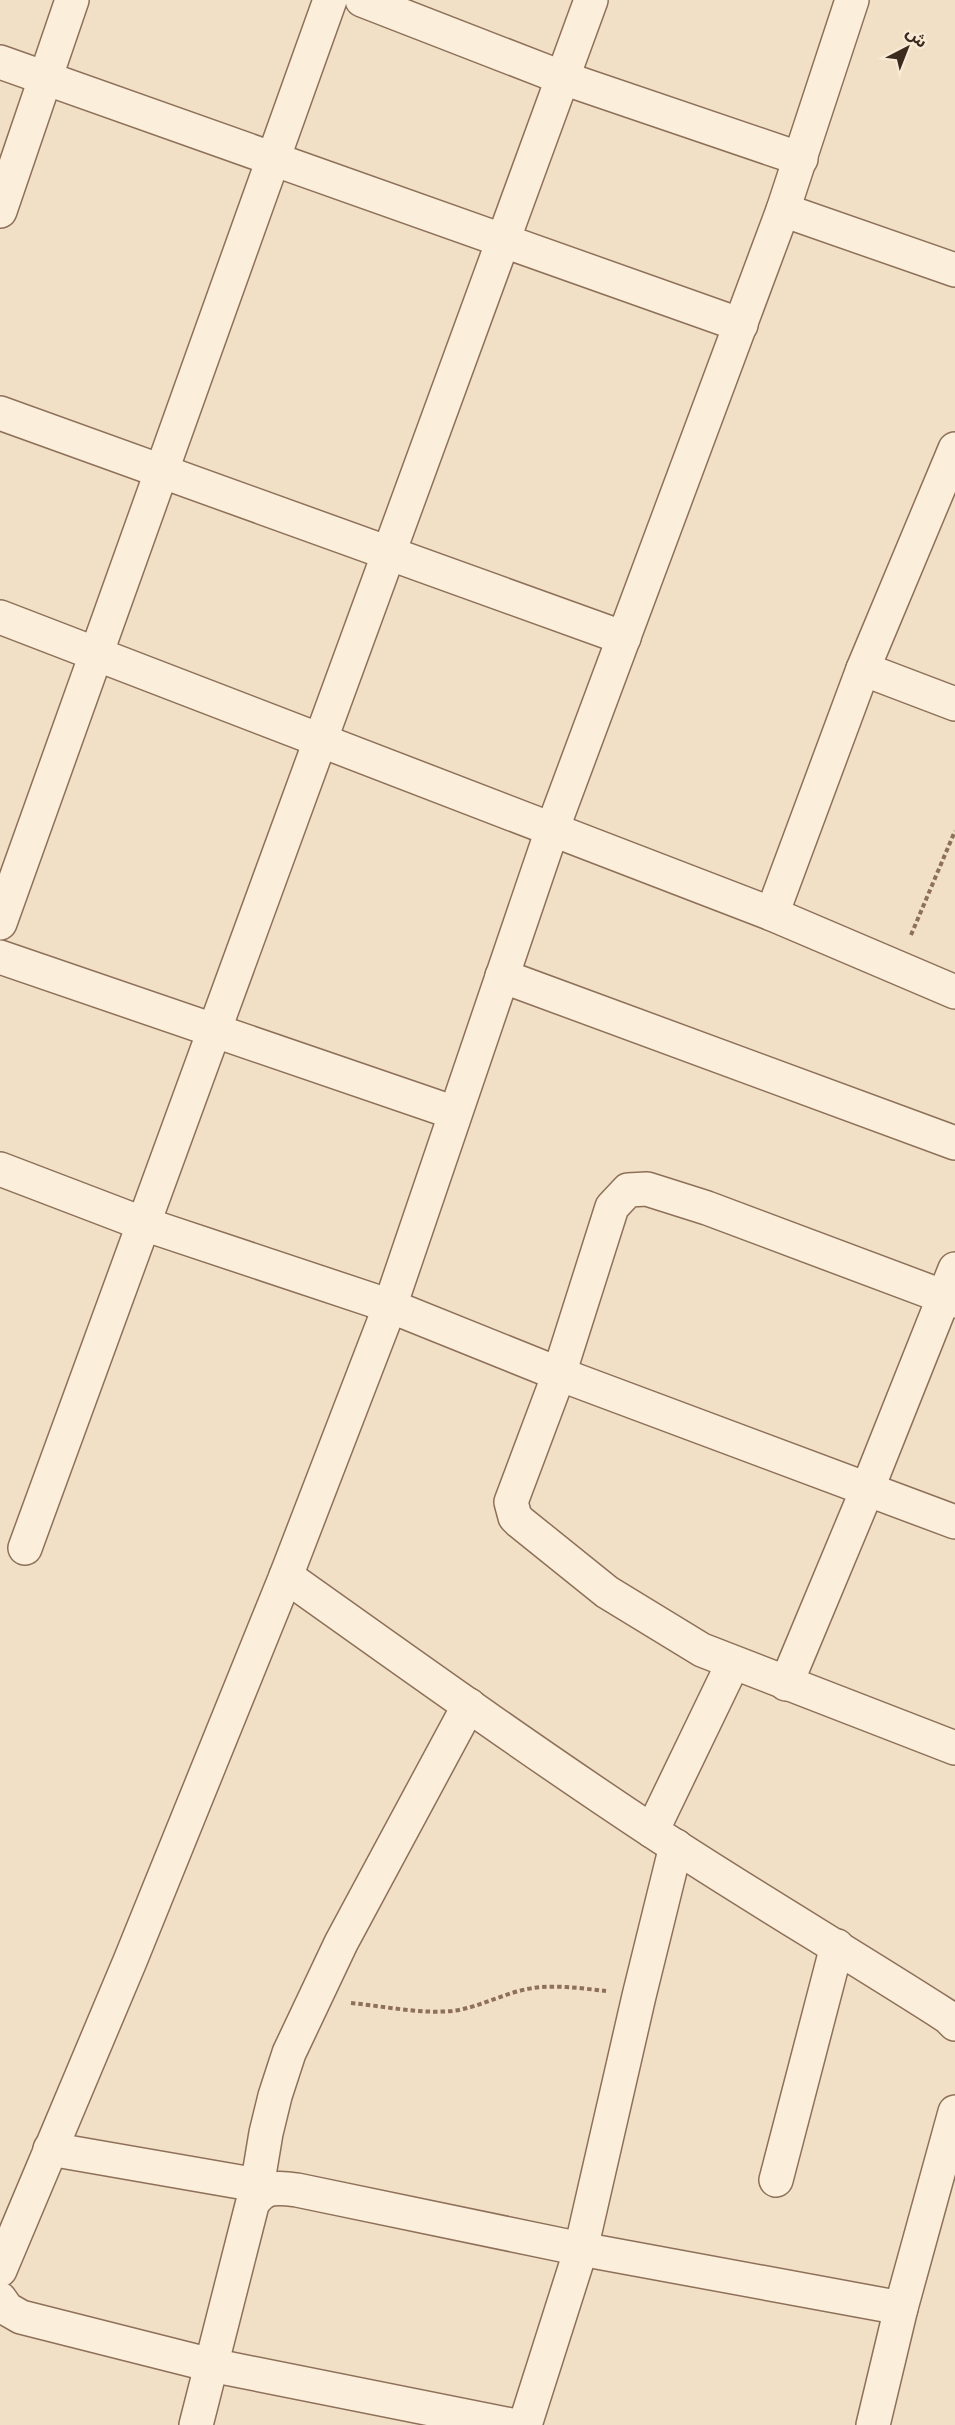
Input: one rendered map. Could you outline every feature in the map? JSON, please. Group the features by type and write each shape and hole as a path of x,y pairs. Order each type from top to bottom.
{"street":[{"path":"0,211 47,79 72,0"},
{"path":"0,923 330,0"},
{"path":"362,0 563,78 801,159"},
{"path":"26,1548 591,0"},
{"path":"0,2270 130,1961 286,1576 390,1306 552,830 783,210 852,0"},
{"path":"0,62 741,325"},
{"path":"783,210 955,270"},
{"path":"0,413 624,639"},
{"path":"772,914 863,669 949,482 955,449"},
{"path":"0,617 772,914 955,992"},
{"path":"863,669 955,704"},
{"path":"0,957 455,1113"},
{"path":"502,976 955,1143"},
{"path":"0,1169 144,1224 390,1306 559,1374 955,1522"},
{"path":"786,1684 951,1289 647,1189 628,1190 612,1208 559,1374 511,1498 515,1517 534,1536 607,1592 702,1650 786,1684 955,1748"},
{"path":"286,1576 664,1839 837,1946 948,2017 955,2024"},
{"path":"525,2425 581,2249 639,1996 664,1839 734,1663"},
{"path":"196,2425 256,2192 275,2096 289,2053 398,1835 469,1705"},
{"path":"776,2180 837,1946"},
{"path":"873,2425 901,2308 955,2112"},
{"path":"50,2149 256,2192 291,2189 581,2249 901,2308"},
{"path":"0,2299 7,2309 21,2317 211,2366 511,2425"}],"path":[{"path":"897,967 955,831"},
{"path":"314,1999 423,2011 452,2011 474,2006 519,1990 543,1986 580,1988 639,1996"}]}
